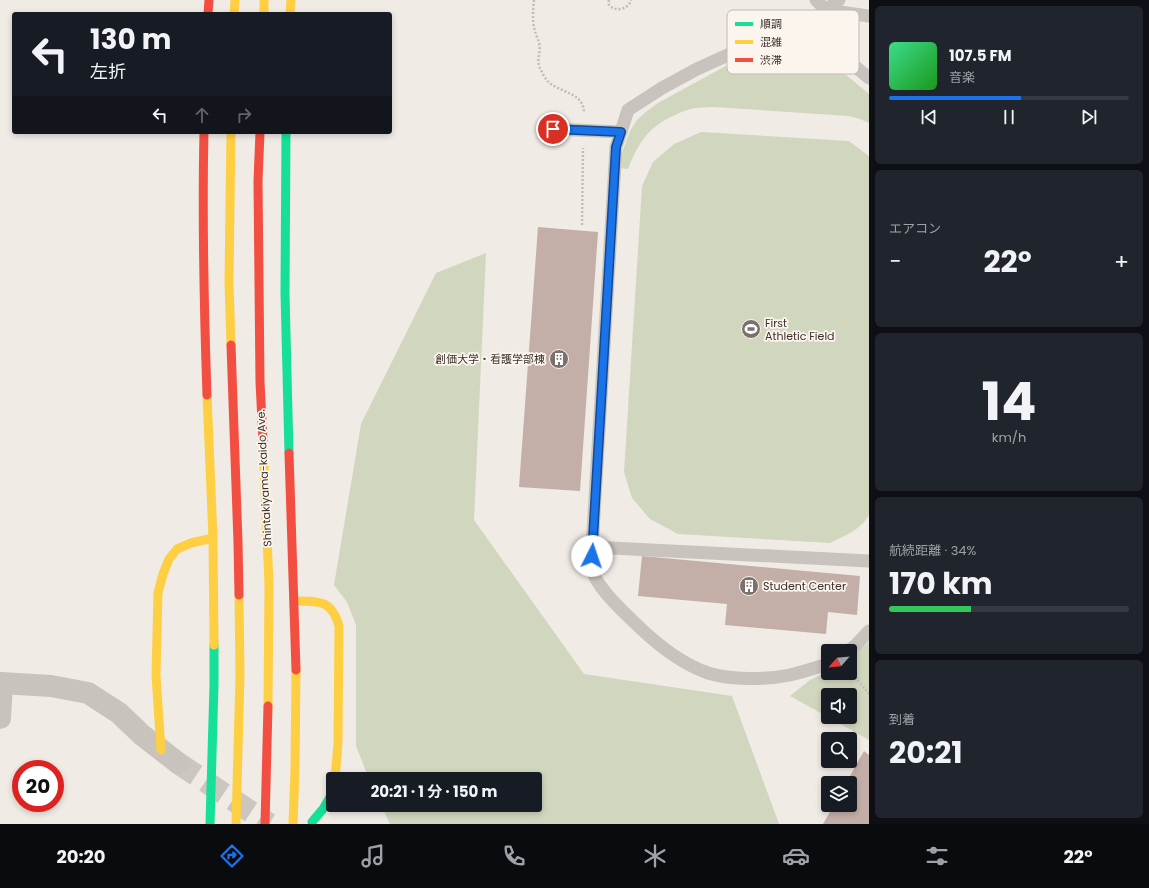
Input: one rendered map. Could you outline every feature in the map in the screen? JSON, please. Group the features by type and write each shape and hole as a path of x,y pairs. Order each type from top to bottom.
{"main road":[{"path":"208,12 209,0"},
{"path":"234,12 235,0"},
{"path":"264,0 264,12"},
{"path":"290,12 291,0"},
{"path":"204,134 205,342 213,538 214,685 210,824"},
{"path":"231,134 229,282 238,542 240,676 236,824"},
{"name":"Shintakiyama-kaido Ave.","path":"260,134 258,181 260,382 269,585 268,731 265,824"},
{"path":"286,134 284,189 287,389 295,601 296,699 295,792 293,824"},
{"path":"160,750 156,676 158,593 163,574 169,560 178,549 213,538"},
{"path":"295,601 316,601 328,605 334,612 339,628 338,743 336,772"},
{"path":"312,822 326,804"}],"street":[{"path":"0,718 1,683 51,686 88,693 119,713 142,735 178,763"}],"lane":[{"path":"816,0 826,10 839,0"},
{"path":"859,15 869,16"},
{"path":"727,55 662,88 628,110 616,147 591,565 595,577 602,588 623,612 645,633 671,653 693,666 709,673 729,677 756,679 789,675 821,666"},
{"path":"859,70 869,78"},
{"path":"553,129 621,132"},
{"path":"592,547 869,561"},
{"path":"857,644 869,631"}],"path":[{"path":"609,0 609,6 613,9 626,7 631,3 631,0"},
{"path":"857,678 868,690 869,694"}],"green space":[{"path":"727,65 727,74 845,74 869,94 869,123 849,116 715,107 693,108 666,119 658,124 640,143 628,169 619,168 623,150 630,131 637,120 658,103"},
{"name":"First Athletic Field","path":"701,132 849,141 869,156 869,515 857,529 830,543 678,534 650,519 632,498 624,472 642,186 653,162 674,144"},
{"path":"486,253 474,520 584,674 732,696 779,824 390,824 384,812 542,812 542,772 366,772 356,746 356,625 347,602 334,585 361,424 436,273"},
{"path":"869,642 869,740 840,724 857,724 857,688 821,688 821,713 790,696 810,680 821,674 821,680 857,680 857,652"}],"building":[{"name":"創価大学・看護学部棟","path":"538,227 598,232 580,491 519,487"},
{"name":"Student Center","path":"642,556 860,576 857,615 828,612 826,634 725,625 727,604 638,596"},
{"path":"864,751 869,755 869,824 823,824 830,812 857,812 857,776 850,776 854,768 857,768 857,763"}],"tunnel":[{"path":"178,763 269,824"}],"traffic: fast":[{"path":"286,134 285,293 289,453"},
{"path":"210,824 214,645"},
{"path":"312,822 326,804"}],"traffic: slow":[{"path":"234,12 235,0"},
{"path":"264,0 264,12"},
{"path":"290,12 291,0"},
{"path":"231,134 229,282 231,345"},
{"path":"207,395 213,538 214,645"},
{"path":"263,441 269,585 268,706"},
{"path":"161,750 156,675 158,593 169,559 177,549 191,543 213,538"},
{"path":"236,824 240,676 239,595"},
{"path":"295,601 311,601 323,604 333,611 339,626 338,743 336,772"},
{"path":"293,824 296,670"}],"traffic: jam":[{"path":"208,12 209,0"},
{"path":"204,134 203,198 207,395"},
{"path":"260,134 258,181 260,382 263,441"},
{"path":"231,345 239,595"},
{"path":"289,453 296,670"},
{"path":"265,824 268,706"}],"place":[{"name":"First Athletic Field","path":"751,329"},
{"name":"創価大学・看護学部棟","path":"559,359"},
{"name":"Student Center","path":"749,586"}],"route":[{"path":"553,129 621,132 616,147 592,556"}]}
